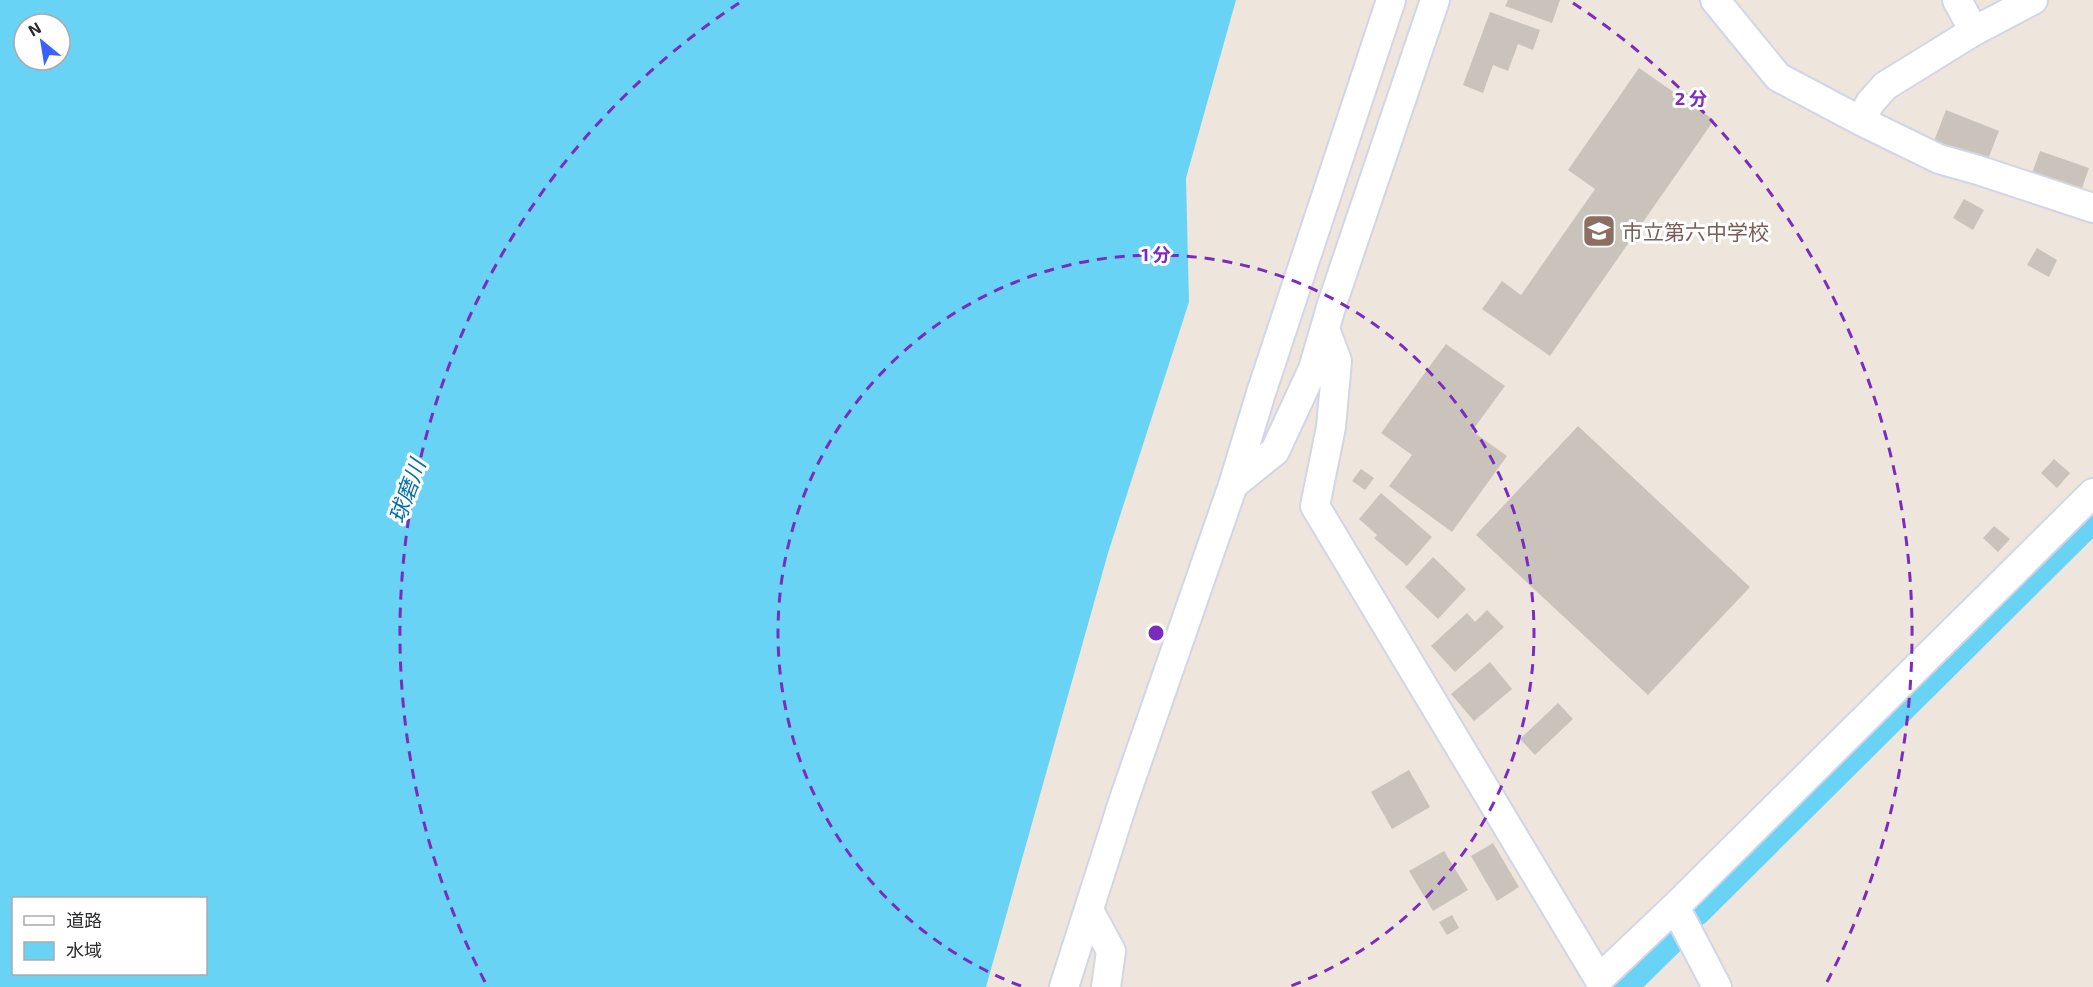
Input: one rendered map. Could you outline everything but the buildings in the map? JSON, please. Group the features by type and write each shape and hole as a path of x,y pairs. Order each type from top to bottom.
{"street":[{"path":"1064,987 1124,799 1233,485 1261,393 1391,0"},
{"path":"1233,485 1275,451 1313,369 1435,0"},
{"path":"1715,0 1778,77 1939,159 2093,208"},
{"path":"1957,0 1974,31"},
{"path":"1861,121 1870,103 1885,86 1974,31 2033,0"},
{"path":"1325,329 1337,361 1331,428 1315,506 1599,978 1675,907 2093,493"},
{"path":"1675,907 1717,987"},
{"path":"1089,910 1111,951 1106,987"}],"water":[{"name":"球磨川","path":"0,0 1236,0 1186,178 1189,302 1108,553 986,987 0,987"}],"waterway":[{"path":"1695,910 2093,515"},
{"path":"1620,987 1671,937"}],"place":[{"name":"市立第六中学校","path":"1599,231"}]}
